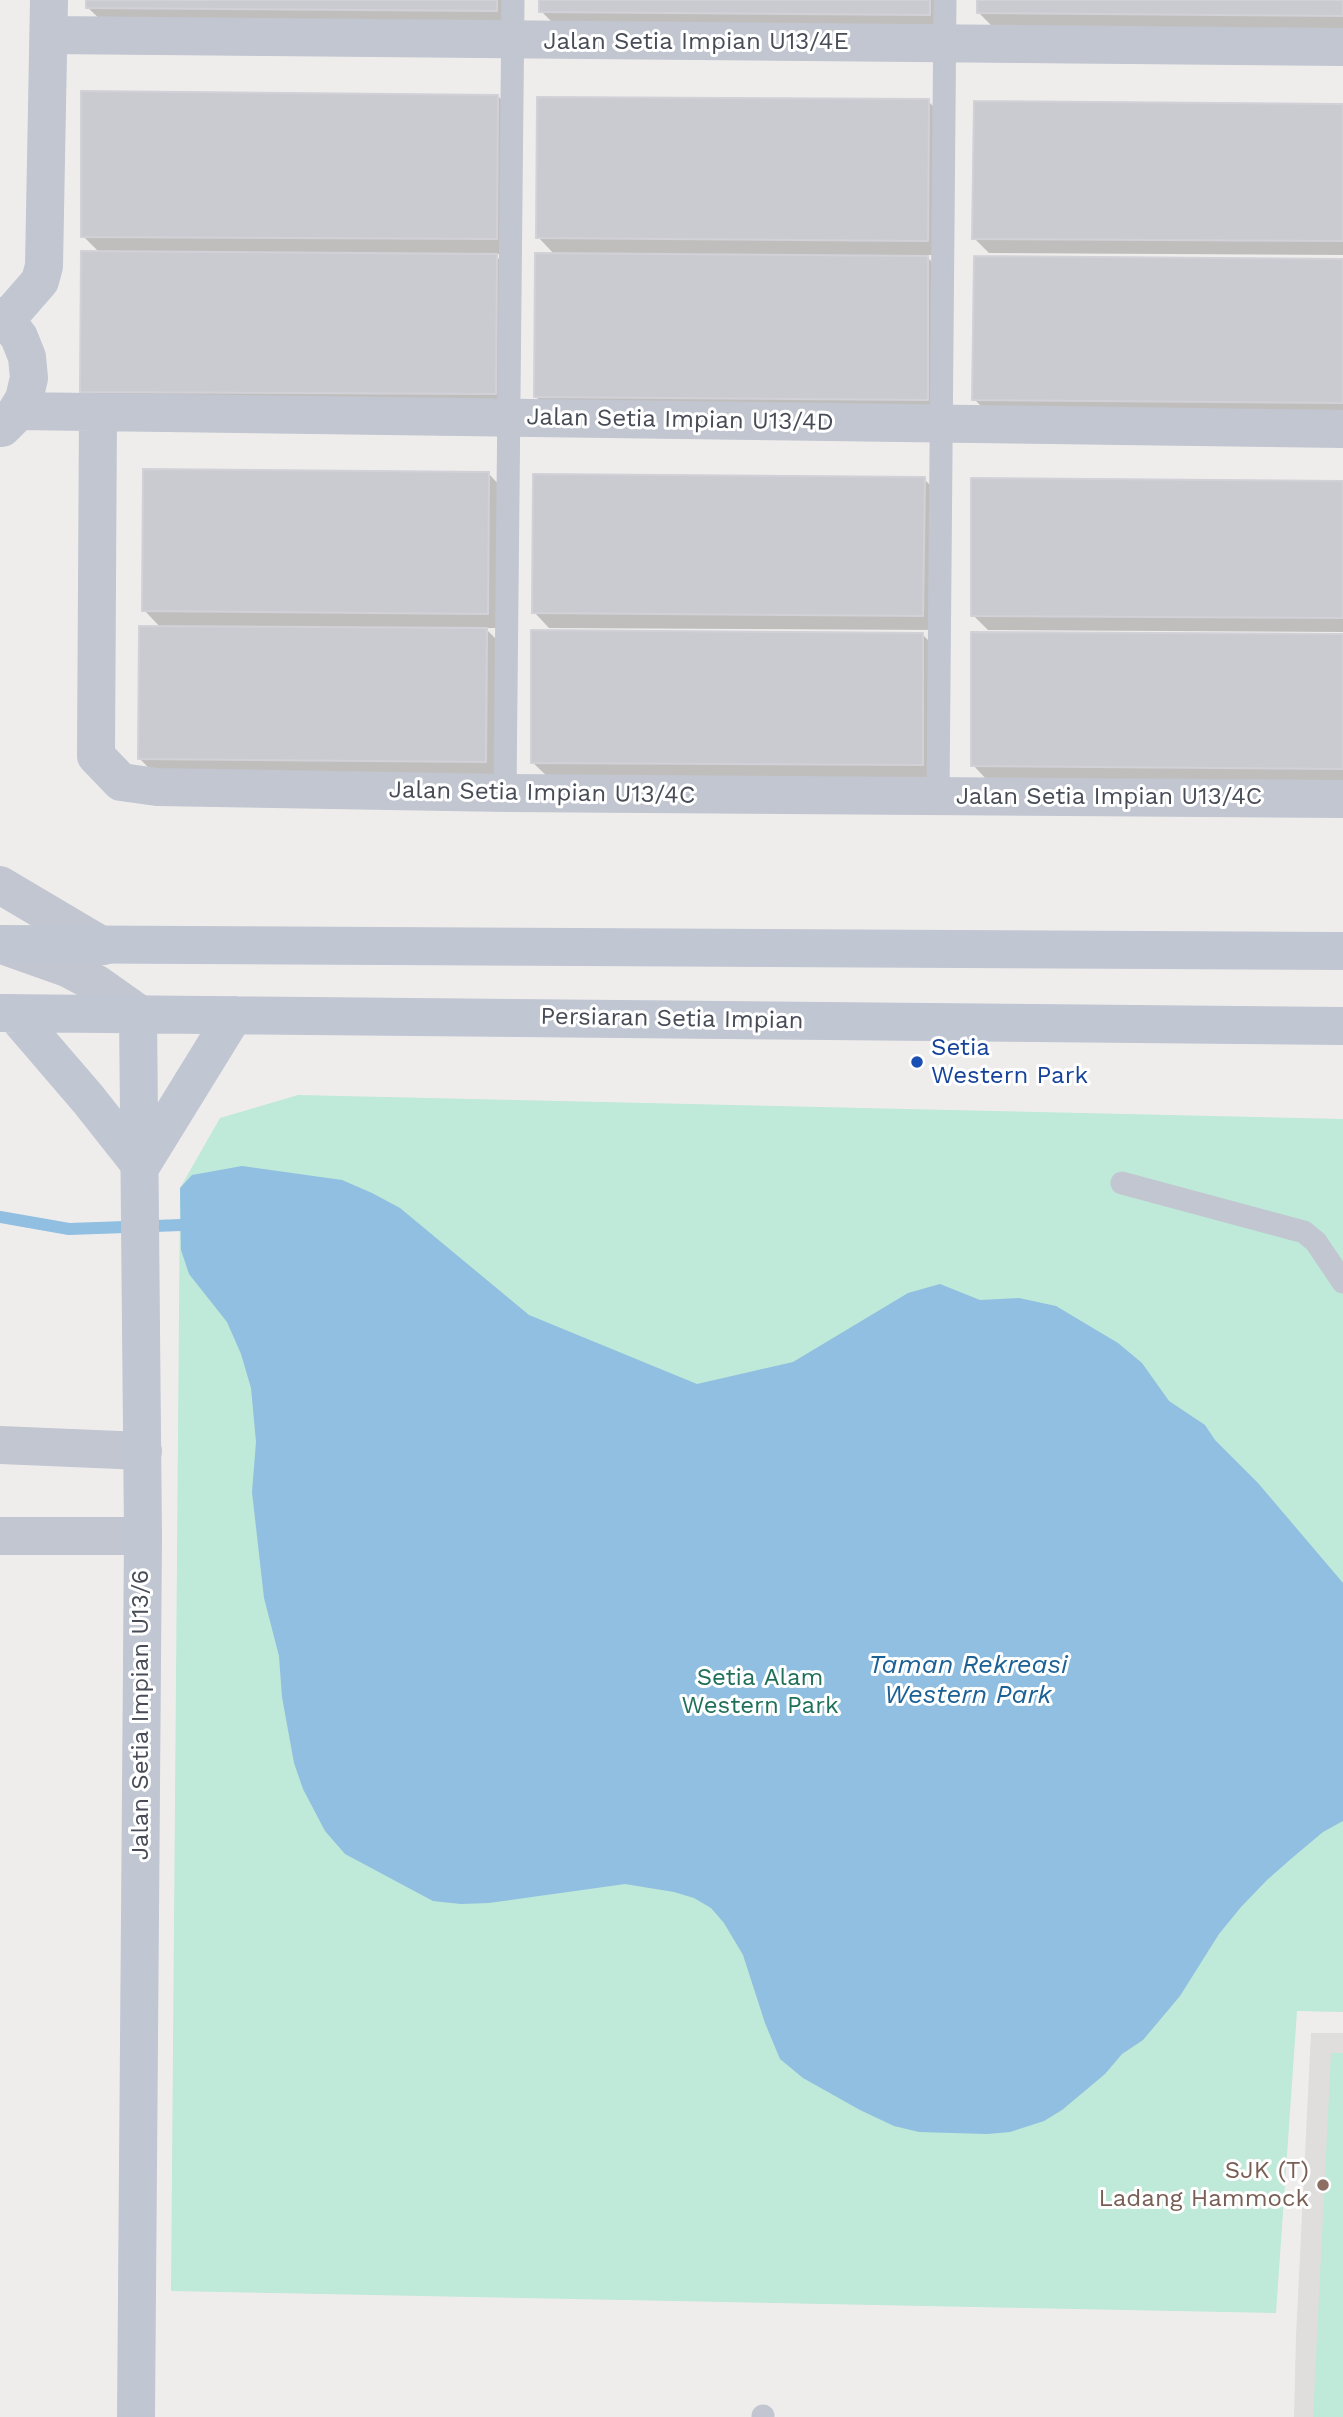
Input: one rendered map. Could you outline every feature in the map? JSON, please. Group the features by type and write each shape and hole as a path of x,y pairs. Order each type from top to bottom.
{"street":[{"name":"Jalan Setia Impian U13/4E","path":"49,18 513,41 1343,47"},
{"path":"8,420 24,399 29,378 27,357 19,337 3,318 40,281 44,266 49,18"},
{"name":"Jalan Setia Impian U13/4D","path":"8,420 98,412 1343,429"},
{"name":"Jalan Setia Impian U13/4C","path":"98,412 96,756 121,782 157,787 505,793 1343,799"},
{"path":"0,885 103,946"},
{"path":"0,945 1343,951"},
{"path":"0,945 67,968 97,984 138,1013"},
{"path":"7,1013 88,1099 140,1177 234,1015"},
{"name":"Persiaran Setia Impian","path":"7,1013 1343,1026"},
{"name":"Jalan Setia Impian U13/6","path":"136,2417 143,1536 138,1013"},
{"path":"0,1445 143,1451"},
{"path":"0,1536 143,1536"}],"lane":[{"path":"505,793 513,0"},
{"path":"938,796 945,0"},
{"path":"1122,1183 1304,1232 1316,1242 1343,1282"}],"shaded area":[{"name":"SJK (T) Ladang Hammock","path":"1311,2033 1343,2033 1343,2417 1294,2417"}],"green space":[{"name":"Setia Alam Western Park","path":"298,1095 1343,1119 1343,2012 1297,2011 1276,2313 171,2291 180,1188 220,1118"},
{"path":"1331,2053 1343,2053 1343,2417 1313,2417"}],"water":[{"name":"Taman Rekreasi Western Park","path":"242,1166 342,1180 372,1193 400,1208 529,1315 697,1384 793,1362 908,1293 940,1284 980,1300 1019,1298 1056,1306 1118,1343 1142,1363 1169,1401 1205,1425 1215,1440 1258,1483 1343,1583 1343,1821 1323,1832 1292,1858 1241,1907 1219,1934 1180,1996 1143,2040 1122,2054 1105,2074 1062,2110 1044,2121 1010,2132 987,2134 919,2132 894,2126 803,2078 780,2059 743,1955 724,1923 711,1908 694,1898 625,1884 489,1903 433,1901 345,1854 325,1831 303,1789 294,1763 282,1697 279,1656 264,1598 252,1492 256,1442 251,1388 241,1354 227,1322 189,1274 181,1250 180,1188 192,1175"}],"building":[{"path":"86,0 497,0 497,11 86,8"},
{"path":"539,0 930,0 930,15 539,12"},
{"path":"977,0 1343,0 1343,16 977,13"},
{"path":"81,91 498,95 497,239 81,237"},
{"path":"537,97 929,99 928,241 536,238"},
{"path":"974,101 1343,104 1343,241 972,239"},
{"path":"81,251 497,254 496,394 80,392"},
{"path":"535,253 928,256 928,400 534,397"},
{"path":"974,256 1343,259 1343,403 972,400"},
{"path":"143,469 489,472 488,614 142,611"},
{"path":"533,474 925,477 923,616 532,613"},
{"path":"971,478 1343,481 1343,618 971,616"},
{"path":"139,626 487,628 486,762 138,759"},
{"path":"531,630 923,633 923,765 531,763"},
{"path":"971,632 1343,634 1343,769 971,766"}],"waterway":[{"path":"0,1217 69,1229 182,1225"}],"place":[{"name":"Setia Western Park","path":"917,1062"},
{"name":"SJK (T) Ladang Hammock","path":"1323,2185"}]}
